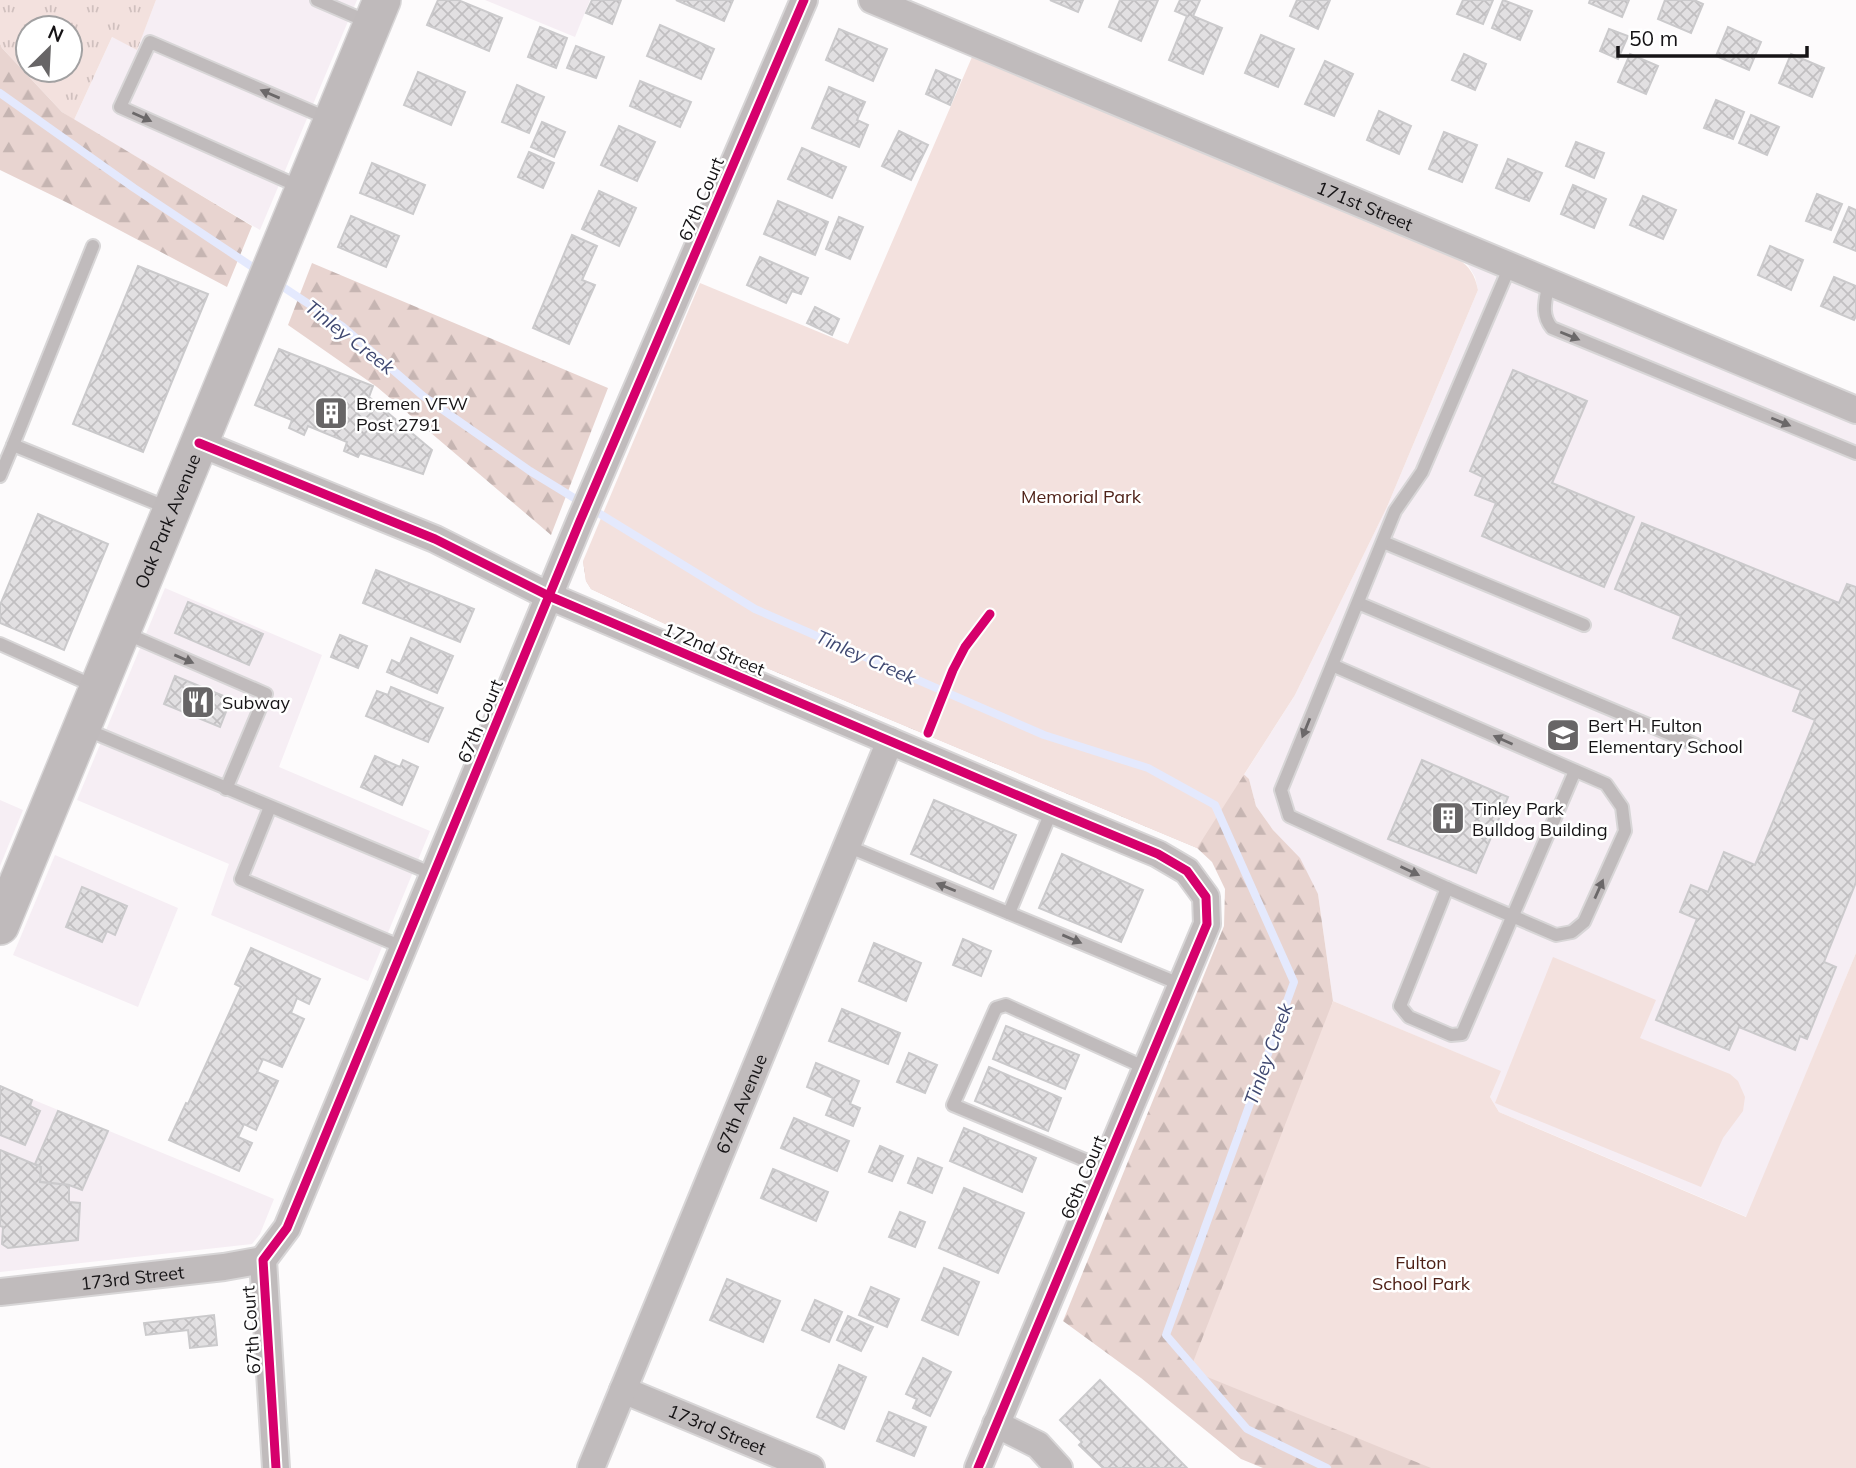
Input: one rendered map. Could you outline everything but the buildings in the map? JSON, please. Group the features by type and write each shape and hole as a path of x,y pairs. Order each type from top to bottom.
{"street":[{"name":"67th Court","path":"276,1468 263,1260 287,1228 593,488 804,0"},
{"name":"171st Street","path":"872,0 1856,410"},
{"name":"Oak Park Avenue","path":"0,926 377,12"},
{"name":"172nd Street","path":"199,443 435,539 549,596 1158,854 1186,871 1206,897"},
{"name":"67th Avenue","path":"591,1468 890,741"},
{"name":"66th Court","path":"978,1468 1208,924 1206,897"},
{"name":"173rd Street","path":"0,1292 224,1267 263,1260"},
{"name":"173rd Street","path":"623,1390 811,1468"},
{"path":"996,1424 1038,1445 1059,1468"}],"lane":[{"path":"317,0 377,12"},
{"path":"304,189 120,107 150,42 333,121"},
{"path":"0,477 3,458 13,445 93,246"},
{"path":"1332,665 1606,784 1622,807 1625,831 1584,922 1572,932 1556,935 1447,888 1289,816 1280,790 1395,511 1422,472 1510,266"},
{"path":"1549,282 1544,308 1546,321 1552,328 1856,453"},
{"path":"13,445 172,509"},
{"path":"1382,542 1584,625"},
{"path":"1358,603 1696,745"},
{"path":"122,631 267,694 226,789"},
{"path":"0,644 98,688"},
{"path":"82,728 433,874"},
{"path":"1447,888 1400,1006 1409,1017 1451,1035 1462,1034 1575,771"},
{"path":"270,807 241,879 402,947"},
{"path":"1009,913 1052,810"},
{"path":"847,846 1181,985"},
{"path":"1104,1168 953,1105 996,1008 1006,1005 1146,1068"}],"shaded area":[{"path":"156,0 357,0 260,230 74,120 112,37 137,49"},
{"path":"485,0 590,0 575,37"},
{"name":"Bert H. Fulton Elementary School","path":"1458,259 1856,425 1856,953 1747,1217 1499,1112 1490,1097 1500,1071 1333,1001 1318,894 1256,806 1249,779 1244,775 1295,695 1387,507 1478,290 1468,265"},
{"path":"165,588 322,655 279,767 430,831 368,981 211,915 229,864 77,800"},
{"path":"0,800 23,810 0,866"},
{"path":"55,855 178,908 138,1007 13,955"},
{"path":"0,1086 274,1199 260,1234 252,1244 0,1272"}],"green space":[{"path":"0,0 156,0 137,50 112,37 74,120 62,112 36,84 84,84 84,14 14,14 14,61 2,48"},
{"path":"0,43 14,61 14,84 36,84 62,112 252,226 227,287 0,170"},
{"name":"Memorial Park","path":"972,57 1458,259 1466,265 1477,285 1478,290 1387,507 1295,695 1197,848 695,638 591,589 586,581 583,561 700,283 848,344"},
{"path":"312,263 608,388 551,535 377,387 288,325"},
{"path":"583,561 1226,758 1249,779 1256,806 1273,830 1300,858 1318,894 1333,1001 1255,1274 1488,1468 1263,1468 1241,1459 1141,1378 1063,1321 1224,926 1225,889 1212,862 1197,848 695,638 591,589 586,581"},
{"name":"Fulton School Park","path":"1856,953 1856,1468 1431,1468 1190,1370 1333,1001 1501,1071 1490,1097 1499,1112 1746,1217"},
{"path":"1553,957 1656,1000 1640,1038 1730,1074 1738,1081 1745,1097 1743,1111 1723,1138 1701,1187 1495,1103"}],"waterway":[{"name":"Tinley Creek","path":"0,93 134,188 260,272"},
{"name":"Tinley Creek","path":"277,283 342,326 423,396 530,471 755,609 1044,735 1148,768 1215,805 1294,982 1166,1335 1247,1429 1327,1468"}],"cycle path":[{"path":"276,1468 263,1260 287,1228 580,521 804,0"},
{"path":"199,443 435,539 549,596 1158,854 1187,871 1206,897 1207,924 978,1468"},
{"path":"928,733 953,670 965,647 990,614"}],"place":[{"name":"Bremen VFW Post 2791","path":"331,413"},
{"name":"Subway","path":"198,702"},
{"name":"Bert H. Fulton Elementary School","path":"1563,735"},
{"name":"Tinley Park Bulldog Building","path":"1448,818"}]}
